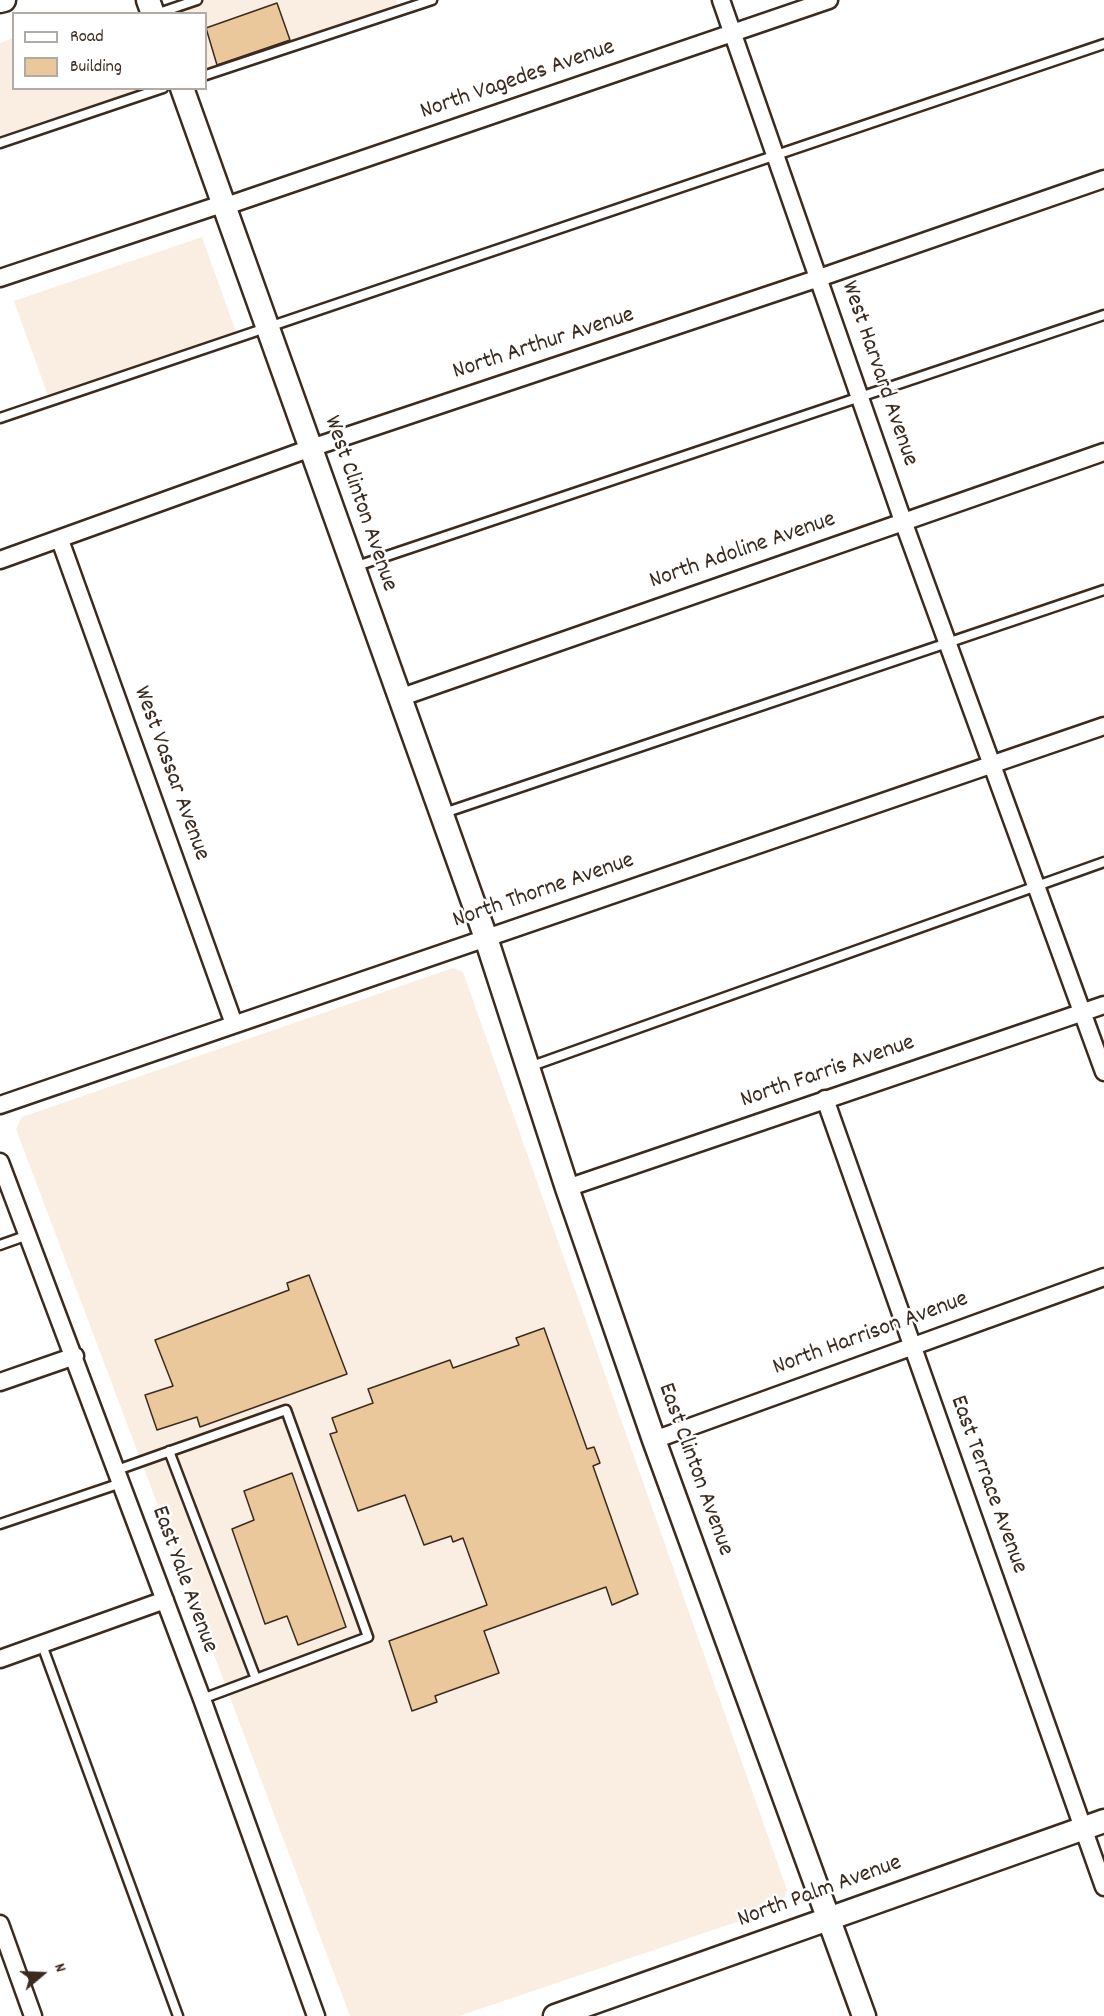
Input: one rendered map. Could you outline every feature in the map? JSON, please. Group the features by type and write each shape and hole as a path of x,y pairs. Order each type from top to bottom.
{"main road":[{"name":"West Clinton Avenue","path":"183,90 486,938"},
{"name":"East Clinton Avenue","path":"486,938 567,1188 654,1440 864,2016"},
{"name":"North Palm Avenue","path":"555,2016 591,2010 827,1918 1094,1825"}],"street":[{"name":"West Harvard Avenue","path":"721,0 903,521 1104,1072"},
{"name":"North Vagedes Avenue","path":"0,278 829,0"},
{"name":"North Arthur Avenue","path":"0,560 311,448 819,278 1104,179"},
{"name":"North Adoline Avenue","path":"399,698 1104,452"},
{"name":"West Vassar Avenue","path":"60,540 234,1024"},
{"name":"North Thorne Avenue","path":"0,1105 1104,726"},
{"name":"North Farris Avenue","path":"567,1188 1104,1005"},
{"name":"East Terrace Avenue","path":"825,1099 911,1344 1094,1825 1104,1887"},
{"name":"East Yale Avenue","path":"0,1162 75,1356 202,1699 316,2016"},
{"name":"North Harrison Avenue","path":"654,1440 911,1344 1104,1277"},
{"path":"0,1382 75,1356"},
{"path":"0,1659 165,1600"},
{"path":"0,1924 33,2016"}],"lane":[{"path":"160,12 196,0"},
{"path":"207,75 432,0"},
{"path":"0,418 1104,44"},
{"path":"0,143 157,90"},
{"path":"353,567 1104,315"},
{"path":"441,814 1104,590"},
{"path":"529,1067 1104,862"},
{"path":"0,1245 28,1235"},
{"path":"0,1524 119,1477 169,1451 286,1410 368,1637 202,1699"},
{"path":"169,1451 256,1679"},
{"path":"42,1645 178,2016"}],"shaded area":[{"path":"185,0 396,0 398,8 210,71 207,62 207,12 189,12"},
{"path":"12,38 12,90 138,90 0,136 0,43"},
{"path":"202,237 236,332 48,396 14,301"},
{"path":"453,968 463,972 787,1890 781,1907 459,2016 350,2016 16,1129 22,1117"}],"building":[{"path":"277,3 290,40 217,65 207,28"},
{"path":"309,1275 347,1374 200,1427 197,1417 157,1430 145,1395 173,1386 155,1340 289,1290 287,1283"},
{"path":"544,1328 587,1449 594,1447 600,1463 593,1466 638,1594 612,1605 606,1587 484,1631 499,1673 435,1696 437,1702 412,1711 389,1641 487,1605 463,1538 453,1542 451,1536 424,1545 405,1495 358,1511 330,1434 337,1432 332,1418 373,1403 368,1389 450,1360 453,1368 519,1345 516,1338"},
{"path":"292,1473 346,1627 298,1645 287,1616 265,1624 232,1529 254,1520 244,1491"}]}
